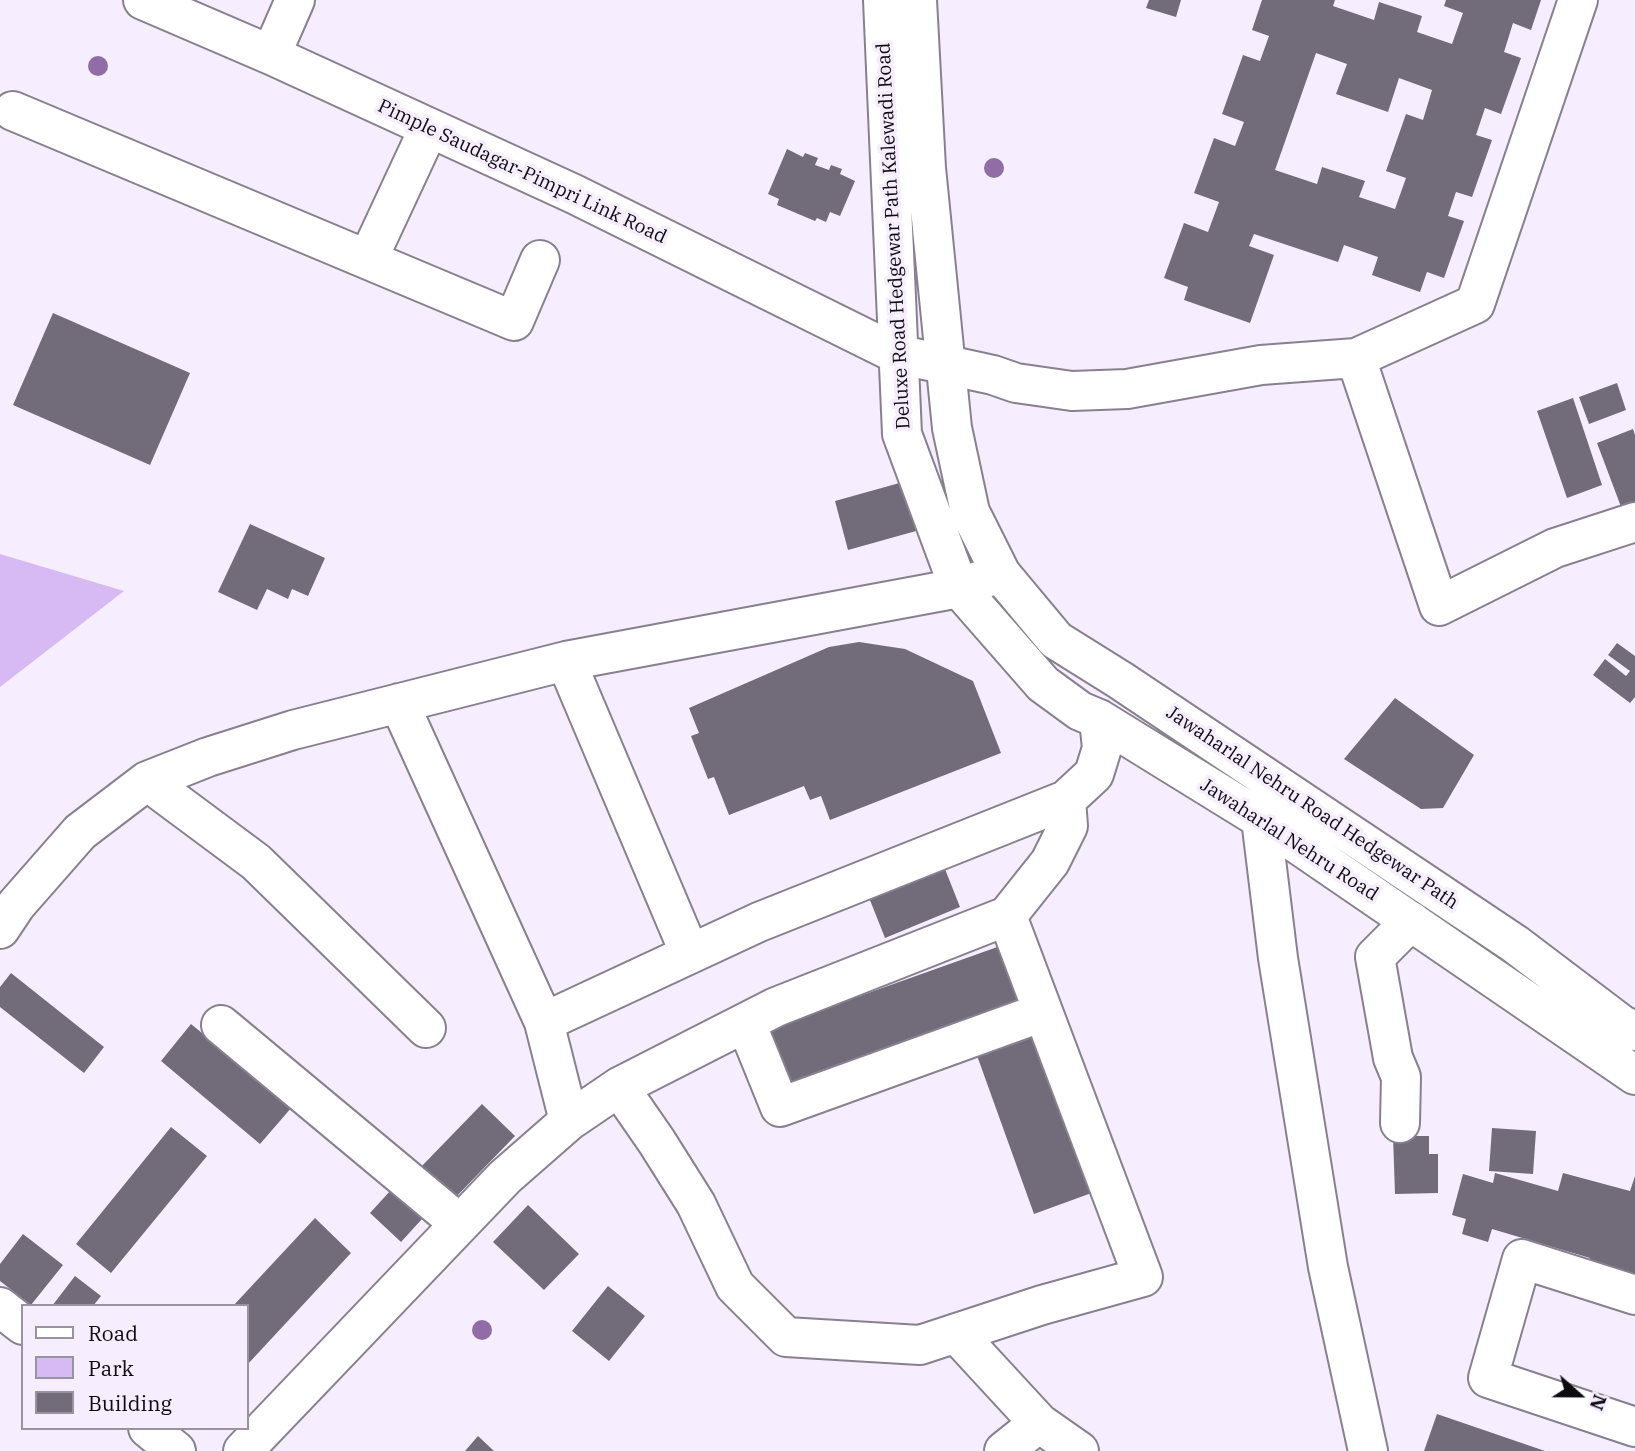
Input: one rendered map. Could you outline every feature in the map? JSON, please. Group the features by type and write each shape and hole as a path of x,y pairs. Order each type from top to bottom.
{"street":[{"name":"Pimple Saudagar-Pimpri Link Road","path":"143,0 271,55 574,194 897,354 1016,383 1072,391 1127,389 1261,365 1356,358"},
{"path":"271,55 295,0"},
{"name":"Deluxe Road Hedgewar Path Kalewadi Road","path":"883,0 902,434 959,588"},
{"name":"Deluxe Road Hedgewar Path Kalewadi Road","path":"917,0 926,168 953,428 970,512 1001,573"},
{"path":"1578,0 1475,304 1356,358 1439,606 1555,548 1635,522"},
{"path":"13,111 514,321 540,260"},
{"path":"368,259 429,128"},
{"path":"0,929 16,905 80,832 147,781 208,757 281,734 566,661 959,588 1001,573"},
{"name":"Jawaharlal Nehru Road Hedgewar Path","path":"1001,573 1056,640 1515,944 1622,1026 1635,1031"},
{"name":"Jawaharlal Nehru Road","path":"959,588 1043,684 1080,711 1099,719 1261,819 1635,1075"},
{"path":"566,661 691,954"},
{"path":"399,703 544,1022 569,1121"},
{"path":"544,1022 759,922 1066,800 1094,774 1102,748 1099,719"},
{"path":"147,781 256,862 426,1028"},
{"path":"243,1451 505,1177 569,1121 619,1087 776,1007 1007,916 1050,862 1068,826 1066,800"},
{"path":"1261,819 1278,958 1328,1267 1368,1451"},
{"path":"619,1087 696,1204 735,1286 786,1337 920,1345 1042,1305 1143,1277 1007,916"},
{"path":"1400,1123 1401,1077 1393,1058 1375,957 1411,920"},
{"path":"746,1023 780,1107 1043,1012"},
{"path":"221,1025 460,1224"},
{"path":"1635,1295 1522,1259 1488,1378 1635,1427"},
{"path":"0,1307 21,1323"},
{"path":"956,1333 1039,1423 1079,1451"},
{"path":"1004,1451 1039,1423"}],"green space":[{"path":"0,554 124,591 0,687"}],"building":[{"path":"1149,0 1181,0 1176,17 1146,8"},
{"path":"1262,0 1335,0 1333,6 1374,20 1379,2 1422,16 1417,32 1452,44 1463,13 1444,6 1446,0 1541,0 1531,30 1513,23 1504,52 1521,58 1501,114 1485,108 1476,135 1492,140 1472,197 1456,192 1448,216 1464,221 1444,278 1427,272 1420,292 1372,275 1378,257 1344,245 1338,262 1254,234 1249,246 1274,255 1250,323 1184,300 1188,287 1164,278 1184,223 1208,232 1219,202 1194,193 1214,138 1235,146 1244,122 1222,114 1243,55 1260,61 1269,36 1252,30","holes":["1316,53 1347,64 1336,94 1388,112 1399,78 1432,90 1423,120 1406,114 1386,171 1406,178 1395,209 1359,197 1365,181 1322,167 1317,184 1275,170"]},
{"path":"787,149 803,157 805,153 818,158 815,165 829,170 831,165 842,169 840,174 855,181 840,216 830,212 826,222 817,218 815,221 777,205 779,199 768,194"},
{"path":"53,313 190,373 150,465 13,405"},
{"path":"1617,383 1626,410 1589,424 1579,397"},
{"path":"1573,398 1602,485 1567,498 1537,411"},
{"path":"1633,429 1635,507 1623,512 1597,443"},
{"path":"903,482 916,531 848,550 835,501"},
{"path":"250,524 325,558 308,596 292,589 288,599 267,589 257,610 218,592"},
{"path":"859,642 905,649 973,681 1001,753 830,820 821,796 810,800 804,786 729,815 714,777 708,779 691,736 699,733 689,708 829,647"},
{"path":"1617,643 1635,656 1635,697 1630,703 1593,675 1605,659 1626,676 1630,671 1608,655"},
{"path":"1395,698 1474,755 1443,808 1421,809 1344,759"},
{"path":"943,864 960,907 885,938 868,895"},
{"path":"1003,945 1025,1006 788,1091 767,1029"},
{"path":"11,973 104,1047 84,1073 0,1007 0,987"},
{"path":"191,1024 292,1107 260,1144 161,1061"},
{"path":"1038,1028 1097,1191 1034,1214 975,1050"},
{"path":"482,1104 515,1136 452,1201 419,1169"},
{"path":"171,1127 207,1156 111,1273 76,1244"},
{"path":"1492,1128 1536,1131 1533,1174 1489,1171"},
{"path":"1393,1136 1429,1136 1429,1154 1438,1154 1438,1193 1395,1194"},
{"path":"1495,1173 1558,1191 1563,1173 1630,1191 1635,1176 1635,1284 1586,1271 1590,1258 1492,1229 1488,1242 1462,1234 1466,1219 1452,1215 1463,1174 1493,1183"},
{"path":"391,1190 422,1219 401,1242 370,1213"},
{"path":"528,1205 579,1254 544,1290 493,1242"},
{"path":"315,1218 351,1253 248,1364 248,1304 235,1304"},
{"path":"23,1234 63,1265 30,1304 0,1281 0,1264"},
{"path":"75,1276 101,1296 95,1304 54,1304"},
{"path":"608,1286 645,1316 609,1361 572,1331"},
{"path":"1437,1414 1545,1451 1424,1451"},
{"path":"478,1436 494,1451 465,1451"}]}
